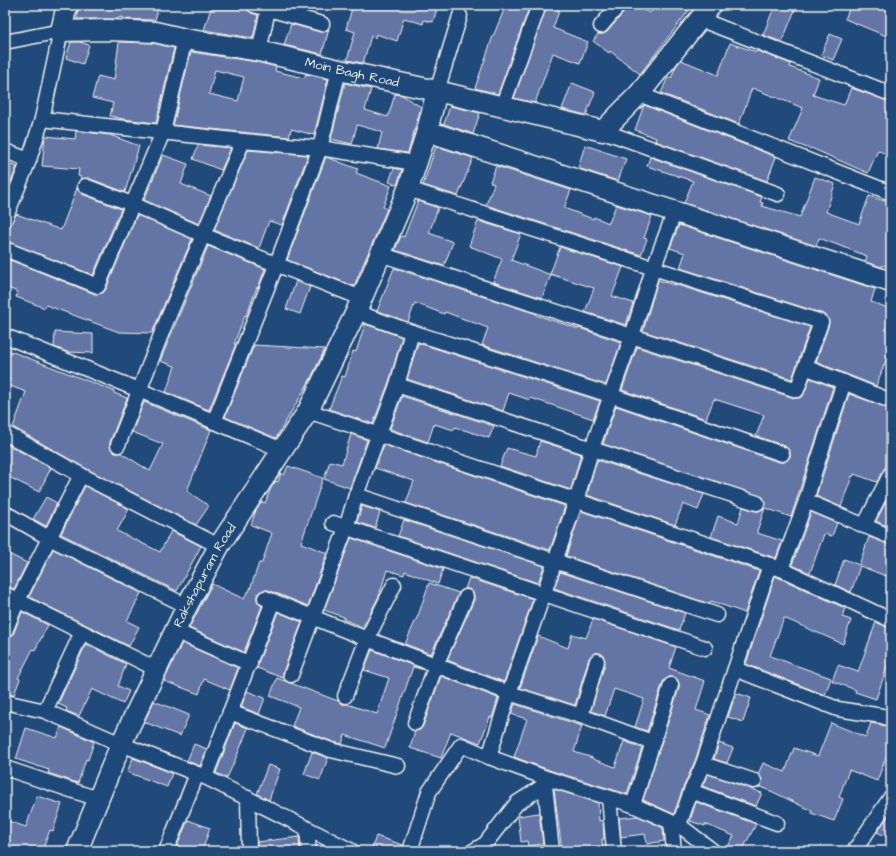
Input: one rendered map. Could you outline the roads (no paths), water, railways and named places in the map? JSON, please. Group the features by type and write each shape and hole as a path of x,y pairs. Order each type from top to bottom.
{"street":[{"path":"5,219 29,160 42,119 67,5"},
{"path":"254,5 322,24"},
{"path":"502,107 539,5"},
{"path":"601,26 619,5"},
{"path":"259,51 268,10"},
{"path":"778,194 603,131 639,94 705,12 891,94"},
{"path":"358,305 408,189 427,131 437,91 460,16"},
{"name":"Moin Bagh Road","path":"61,31 108,30 155,32 185,39 259,51 338,70 437,91 603,131"},
{"path":"5,42 61,31"},
{"path":"5,249 98,286 163,132 185,39"},
{"path":"214,422 278,263 320,148 338,70"},
{"path":"639,94 891,193"},
{"path":"42,119 320,148 416,163"},
{"path":"427,131 891,282"},
{"path":"118,445 139,390 243,141"},
{"path":"5,151 29,160"},
{"path":"85,186 132,204 204,235 278,263 412,332 610,395 782,454"},
{"path":"380,254 797,390 821,322 408,189"},
{"path":"489,758 509,693 576,501 610,395 632,336 653,269 675,212"},
{"name":"Rakshapuram Road","path":"77,851 121,744 187,606 219,546 308,411 358,305"},
{"path":"291,675 397,385 412,332"},
{"path":"5,336 282,450"},
{"path":"805,367 891,401"},
{"path":"674,851 675,824 703,764 735,669 776,567 806,501 814,470 844,382"},
{"path":"397,385 757,503"},
{"path":"308,411 776,567 891,620"},
{"path":"5,433 81,475 219,546"},
{"path":"864,526 891,473"},
{"path":"5,631 18,600 81,475"},
{"path":"356,495 717,615"},
{"path":"806,501 891,537"},
{"path":"5,513 49,538 187,606"},
{"path":"333,523 705,648"},
{"path":"345,696 367,639 394,585"},
{"path":"5,594 156,669"},
{"path":"416,724 436,665 466,596"},
{"path":"166,851 230,712 250,664 269,599 367,639 509,693 581,716 652,742"},
{"path":"175,631 250,664"},
{"path":"45,711 82,632"},
{"path":"581,716 597,661"},
{"path":"735,669 838,709 882,716 891,719"},
{"path":"633,805 671,684"},
{"path":"5,702 45,711 121,744 201,775 352,851"},
{"path":"230,712 331,750 398,766"},
{"path":"410,851 429,792 461,745 547,782 633,805 675,824 713,851"},
{"path":"703,764 754,781"},
{"path":"5,768 98,799"},
{"path":"481,849 517,803 547,782"},
{"path":"547,782 552,851"},
{"path":"691,791 777,823"},
{"path":"854,851 891,797"},
{"path":"248,798 249,851"},
{"path":"609,798 614,851"},
{"path":"307,829 309,851"}]}
